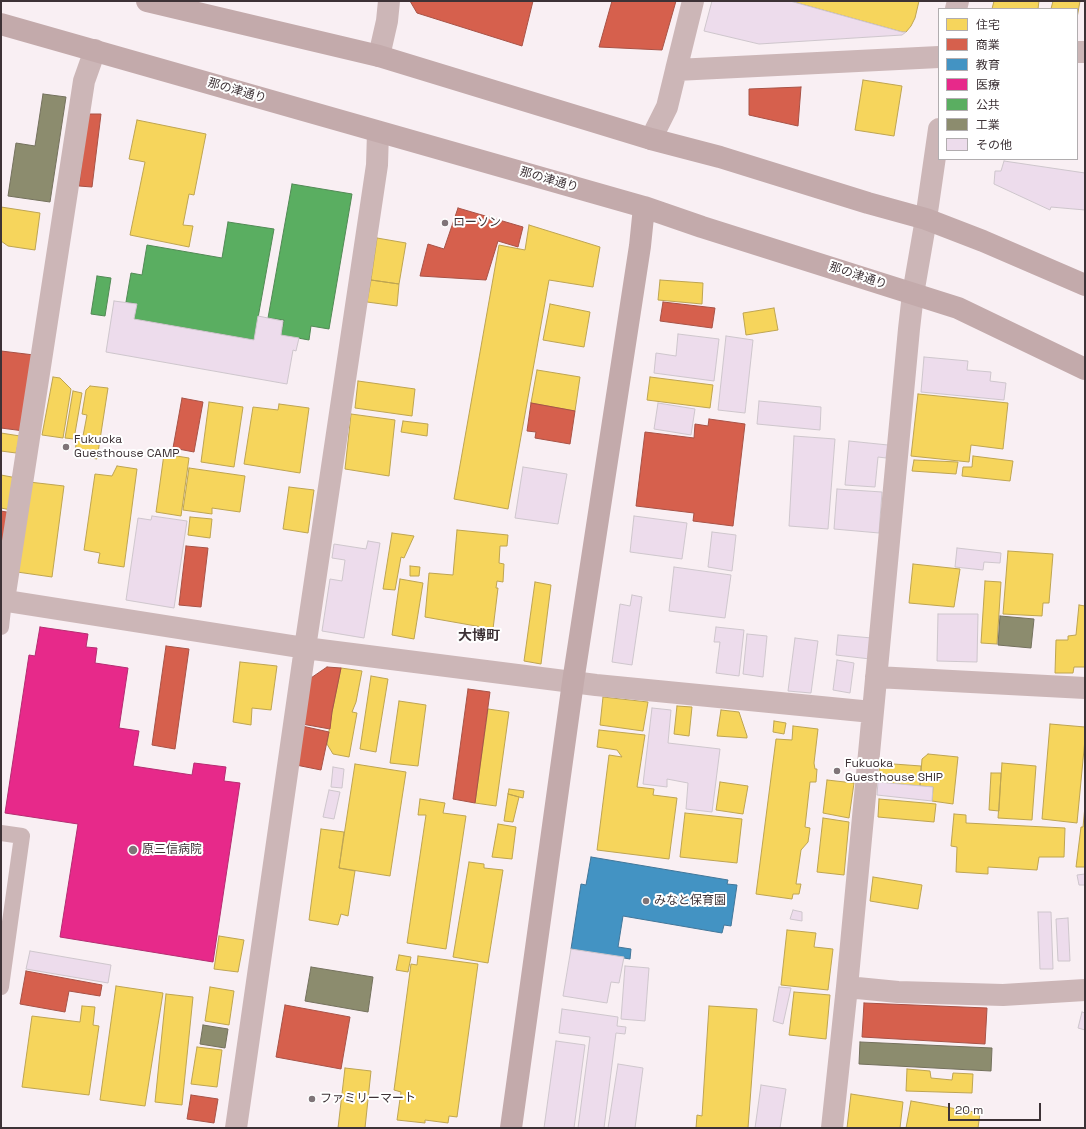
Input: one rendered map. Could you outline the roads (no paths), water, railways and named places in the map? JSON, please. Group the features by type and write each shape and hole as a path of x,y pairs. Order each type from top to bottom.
{"main road":[{"path":"147,1 379,56 651,139 720,157 868,203 926,219 983,241 1085,285"},
{"name":"那の津通り","path":"1,24 644,208 846,272 958,308 1085,368"},
{"path":"511,1128 573,682 640,246 644,208"}],"street":[{"path":"379,56 387,21 389,1"},
{"path":"651,139 667,107 694,1"},
{"path":"95,50 84,81 3,600 305,648 573,682 872,712"},
{"path":"676,70 938,57"},
{"path":"236,1128 305,648 376,173 378,132"},
{"path":"832,1128 908,337 913,294 938,136"},
{"path":"876,677 1085,688"},
{"path":"846,987 898,992 1003,995 1085,990"}],"lane":[{"path":"1,627 3,600"},
{"path":"1,833 22,836 1,987"}],"place":[{"name":"ローソン","path":"445,223"},
{"name":"Fukuoka Guesthouse CAMP","path":"66,447"},
{"name":"Fukuoka Guesthouse SHIP","path":"837,771"},
{"name":"原三信病院","path":"133,850"},
{"name":"みなと保育園","path":"646,901"},
{"name":"ファミリーマート","path":"312,1099"}],"district":[{"name":"大博町","path":"479,636"}]}
